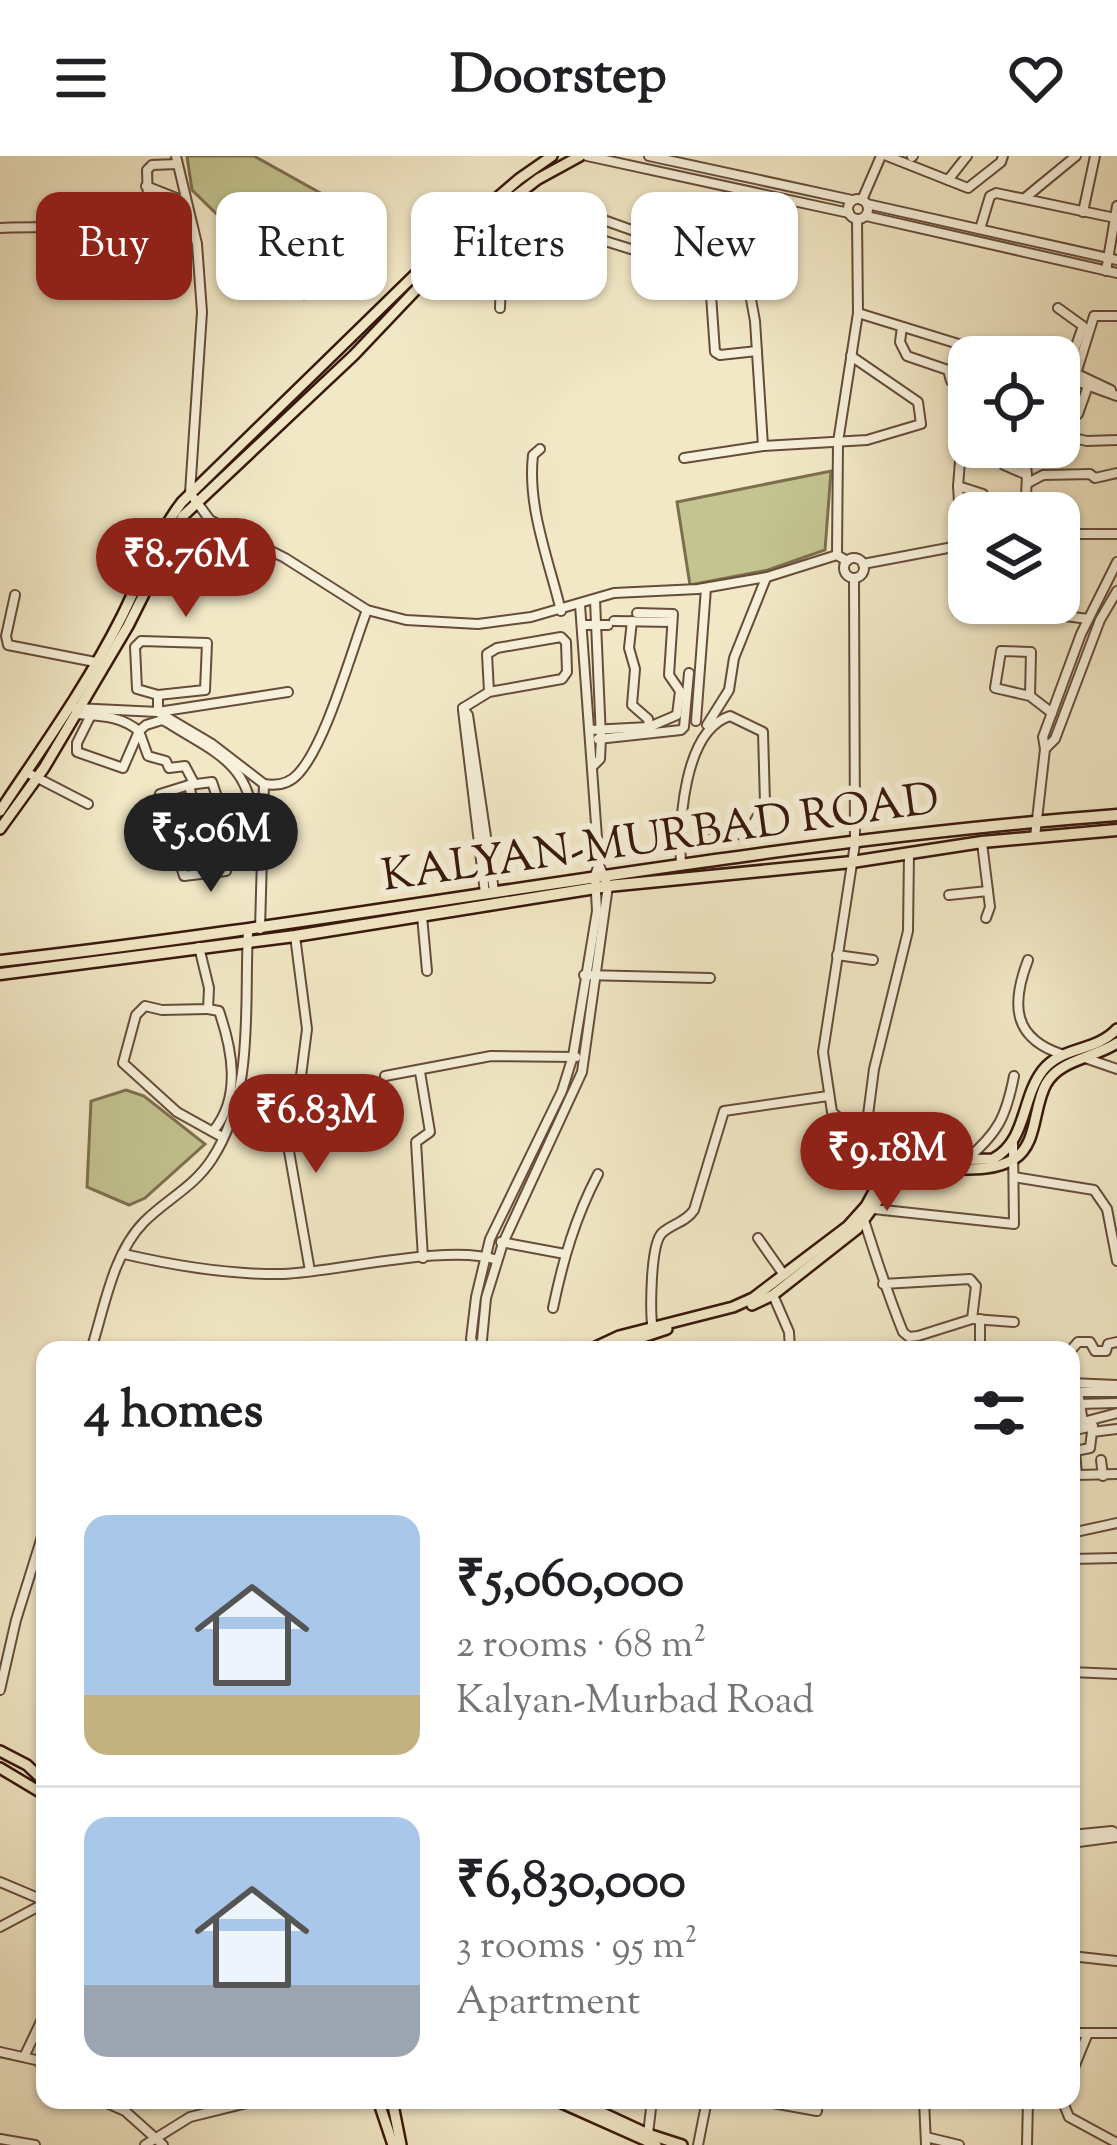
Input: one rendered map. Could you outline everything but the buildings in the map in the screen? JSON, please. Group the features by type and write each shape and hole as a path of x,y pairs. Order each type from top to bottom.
{"highway":[{"name":"KALYAN-MURBAD ROAD","path":"0,961 108,954 254,936 489,892 681,865 1117,815"},
{"path":"0,974 108,954 200,947 254,936 295,936 373,917 422,916 601,878 853,862 982,842 1117,830"}],"main road":[{"path":"510,192 552,156"},
{"path":"516,192 584,156"},
{"path":"1,820 75,710 126,619 160,530 411,283"},
{"path":"192,498 354,356 411,295"},
{"path":"344,346 354,356"},
{"path":"75,710 95,662 126,619"},
{"path":"862,1218 891,1172 993,1159 1013,1144 1035,1082 1059,1055 1098,1045 1117,1029"},
{"path":"964,1162 995,1167 1015,1159 1028,1143 1046,1084 1065,1066 1117,1043"},
{"path":"615,1341 735,1312 772,1291 874,1209 891,1172"},
{"path":"772,1291 785,1276 814,1259"},
{"path":"0,1751 36,1773"},
{"path":"0,1768 36,1790"},
{"path":"381,2109 397,2145"},
{"path":"393,2109 397,2145"},
{"path":"571,2109 625,2140 682,2145"},
{"path":"591,2109 649,2141"}],"street":[{"path":"584,156 1112,272 1117,206"},
{"path":"649,156 1113,259"},
{"path":"836,555 838,442 858,313 861,201 884,156 973,187 1003,156"},
{"path":"948,180 968,156"},
{"path":"1025,198 1076,156"},
{"path":"1083,212 1095,156"},
{"path":"0,228 114,224 144,212 148,202 145,176 152,165 176,160 184,192"},
{"path":"146,186 161,192"},
{"path":"980,230 990,196 996,193 1115,218"},
{"path":"857,216 861,201"},
{"path":"567,207 657,239 658,245 650,255 557,226 567,207"},
{"path":"192,225 202,312 192,498 210,520 285,558 367,610 406,620 478,624 561,611 614,593 706,588 767,577 836,555 863,564"},
{"path":"500,300 500,308"},
{"path":"711,300 715,352 757,350"},
{"path":"750,300 763,446"},
{"path":"1058,308 1082,323 1078,336"},
{"path":"858,313 948,341"},
{"path":"1080,353 1094,316 1117,316"},
{"path":"902,327 900,342 907,356 948,370"},
{"path":"684,458 763,446 838,442 921,424 918,402 851,356"},
{"path":"1080,380 1114,391"},
{"path":"1080,382 1114,391"},
{"path":"1080,408 1088,386"},
{"path":"1080,440 1117,440"},
{"path":"540,449 532,455 535,506 561,611"},
{"path":"958,492 959,468"},
{"path":"1009,468 1028,479 1117,473"},
{"path":"1026,468 1029,492"},
{"path":"958,485 977,492"},
{"path":"1080,534 1117,534"},
{"path":"863,564 948,548"},
{"path":"847,561 845,573 854,578"},
{"path":"1035,837 1043,737 1088,619 1117,562"},
{"path":"854,578 862,573 863,564"},
{"path":"698,740 729,690 734,658 767,577"},
{"path":"854,578 855,844 823,1052 832,1112 865,1140 891,1172"},
{"path":"696,721 706,588"},
{"path":"1045,749 1055,739 1100,620 1117,591"},
{"path":"15,595 5,636 8,645 95,662"},
{"path":"595,600 596,734"},
{"path":"481,1298 573,1096 601,878 592,766 600,759 580,605"},
{"path":"158,712 212,743 264,784 275,785 299,773 328,720 367,610"},
{"path":"584,625 673,614 669,675 680,691 677,715 649,727 596,734"},
{"path":"634,617 629,648 635,669 632,705 648,718 649,727"},
{"path":"1080,617 1088,619"},
{"path":"489,692 487,654 550,637 566,642 567,672 562,679 489,692 463,708 468,715 489,892"},
{"path":"137,643 207,644 205,690 158,695 142,692 135,685 137,643"},
{"path":"1030,696 1031,652 1001,650 995,688 1030,696 1052,713"},
{"path":"596,734 680,730 689,673"},
{"path":"75,710 158,712 288,692"},
{"path":"158,695 158,712"},
{"path":"75,710 125,720 140,731 148,756 166,761 170,768 185,766 201,836"},
{"path":"92,715 76,743 77,752 123,768 140,731 162,720 236,769 252,794 258,824"},
{"path":"681,865 679,825 686,783 708,730 718,719 730,716 763,732 765,803 747,835 726,833 710,839"},
{"path":"31,775 88,804"},
{"path":"212,782 225,830 226,871 184,876 161,790 212,782"},
{"path":"94,1341 124,1254 142,1224 188,1189 214,1158 243,1072 264,784"},
{"path":"173,841 258,824"},
{"path":"982,842 990,908 986,918"},
{"path":"865,1140 874,1070 908,931 909,854"},
{"path":"949,895 988,891"},
{"path":"422,916 427,970"},
{"path":"295,936 307,1029 301,1076 287,1103 286,1134 310,1270"},
{"path":"200,947 209,988 208,1009"},
{"path":"837,955 873,960"},
{"path":"1028,960 1018,986 1017,1008 1024,1030 1059,1055 1117,1070"},
{"path":"590,975 710,978"},
{"path":"213,1131 220,1122 233,1073 230,1041 219,1010 145,1006 136,1016 122,1060 125,1067 177,1112 222,1137"},
{"path":"385,1076 491,1056 578,1057"},
{"path":"477,1341 484,1255 490,1238 578,1057"},
{"path":"420,1072 430,1132 416,1142 423,1258"},
{"path":"301,1076 310,1086 323,1089"},
{"path":"964,1162 1006,1115 1013,1076"},
{"path":"562,1091 573,1096"},
{"path":"652,1330 659,1237 694,1210 724,1111 828,1096"},
{"path":"874,1209 1014,1224 1013,1144"},
{"path":"554,1309 579,1210 598,1174"},
{"path":"1014,1177 1094,1190 1107,1209 1117,1261"},
{"path":"862,1218 884,1284 909,1337 976,1319 1013,1322"},
{"path":"490,1238 565,1253"},
{"path":"758,1238 785,1276"},
{"path":"124,1254 236,1272 484,1255 497,1260"},
{"path":"884,1284 970,1279 976,1286 979,1341"},
{"path":"772,1291 790,1341"},
{"path":"1080,1342 1106,1351 1108,1344 1117,1342"},
{"path":"1080,1385 1117,1388"},
{"path":"1080,1404 1117,1403"},
{"path":"1080,1411 1083,1422 1117,1415"},
{"path":"1080,1429 1117,1415"},
{"path":"1080,1450 1090,1448 1092,1432 1117,1429"},
{"path":"1101,1460 1103,1476"},
{"path":"1080,1475 1117,1474"},
{"path":"1080,1531 1117,1523"},
{"path":"0,1690 36,1556"},
{"path":"1080,1559 1117,1558"},
{"path":"0,1615 16,1620"},
{"path":"1080,1672 1117,1674"},
{"path":"1080,1837 1112,1831 1117,1836"},
{"path":"0,1882 36,1898"},
{"path":"0,1928 36,1907"},
{"path":"1080,1957 1116,1961"},
{"path":"24,2057 36,2032"},
{"path":"1080,2033 1117,2033"},
{"path":"1080,2053 1088,2033"},
{"path":"0,2052 36,2062"},
{"path":"123,2109 161,2142"},
{"path":"190,2117 191,2109"},
{"path":"146,2145 161,2142 190,2117 222,2109"},
{"path":"649,2141 651,2109"},
{"path":"698,2145 705,2109"},
{"path":"807,2109 818,2111"},
{"path":"924,2109 926,2141 959,2145"},
{"path":"1027,2145 1028,2109"},
{"path":"1066,2109 1069,2117 1117,2143"},
{"path":"0,2139 35,2145"}],"green space":[{"path":"187,156 254,156 319,192 216,192 216,213 192,190"},
{"path":"831,471 825,550 768,570 690,585 677,502"},
{"path":"126,1090 144,1096 205,1144 145,1198 129,1205 87,1187 91,1101"}]}
